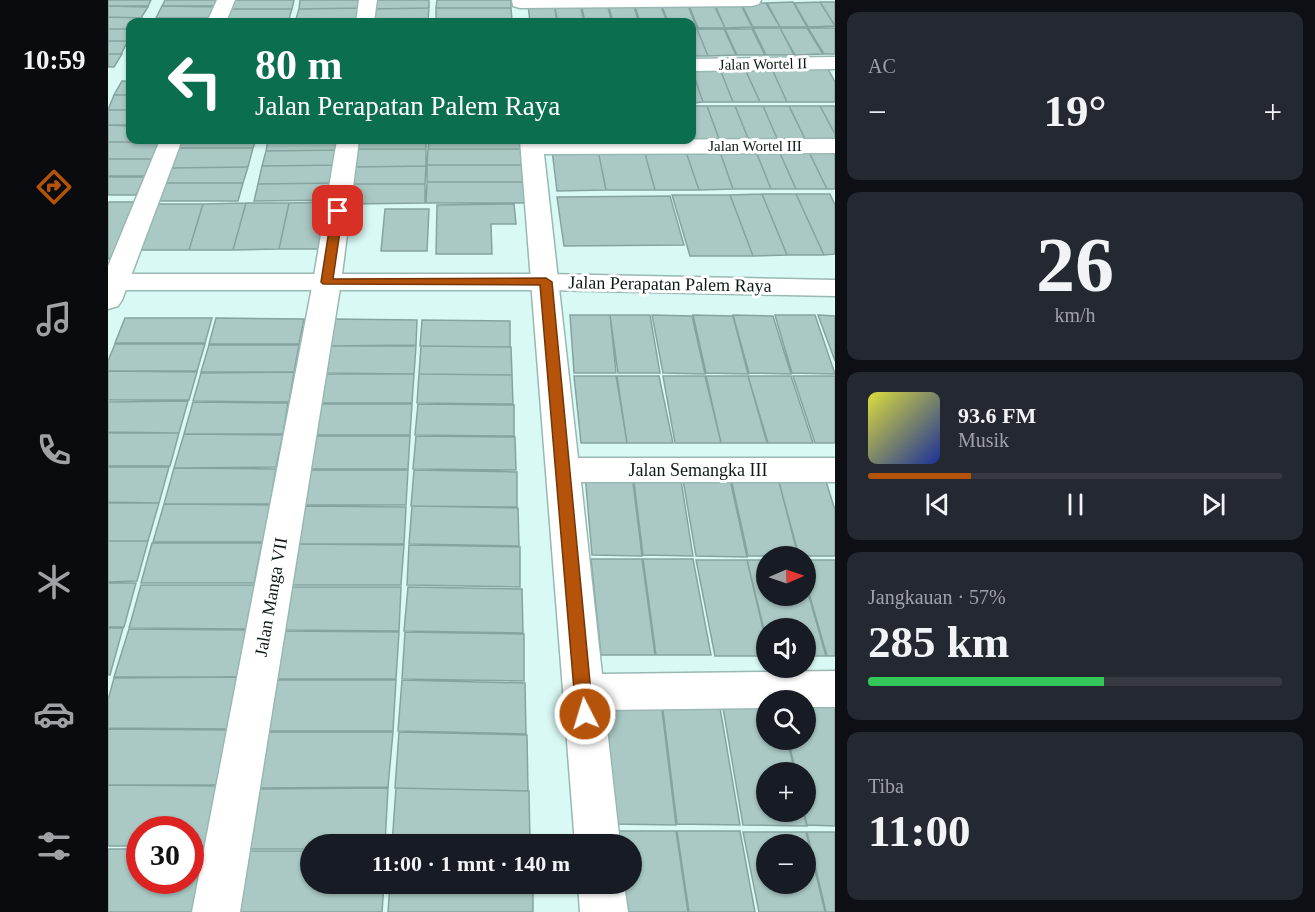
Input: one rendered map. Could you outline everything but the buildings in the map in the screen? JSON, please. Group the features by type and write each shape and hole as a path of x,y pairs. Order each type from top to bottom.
{"street":[{"path":"219,18 226,0"},
{"path":"366,18 368,0"},
{"path":"522,18 520,1 752,0"},
{"name":"Jalan Wortel II","path":"696,64 835,63"},
{"path":"110,288 169,144"},
{"name":"Jalan Manga VII","path":"216,912 327,282 347,144"},
{"path":"531,144 546,282 561,470 596,834"},
{"name":"Jalan Wortel III","path":"632,144 835,146"},
{"name":"Jalan Perapatan Palem Raya","path":"110,288 327,282 546,282 835,288"},
{"name":"Jalan Semangka III","path":"561,470 835,470"},
{"path":"583,692 835,689"},
{"path":"602,894 603,912"}],"route":[{"path":"338,211 327,282 546,282 561,470 585,714"}]}
